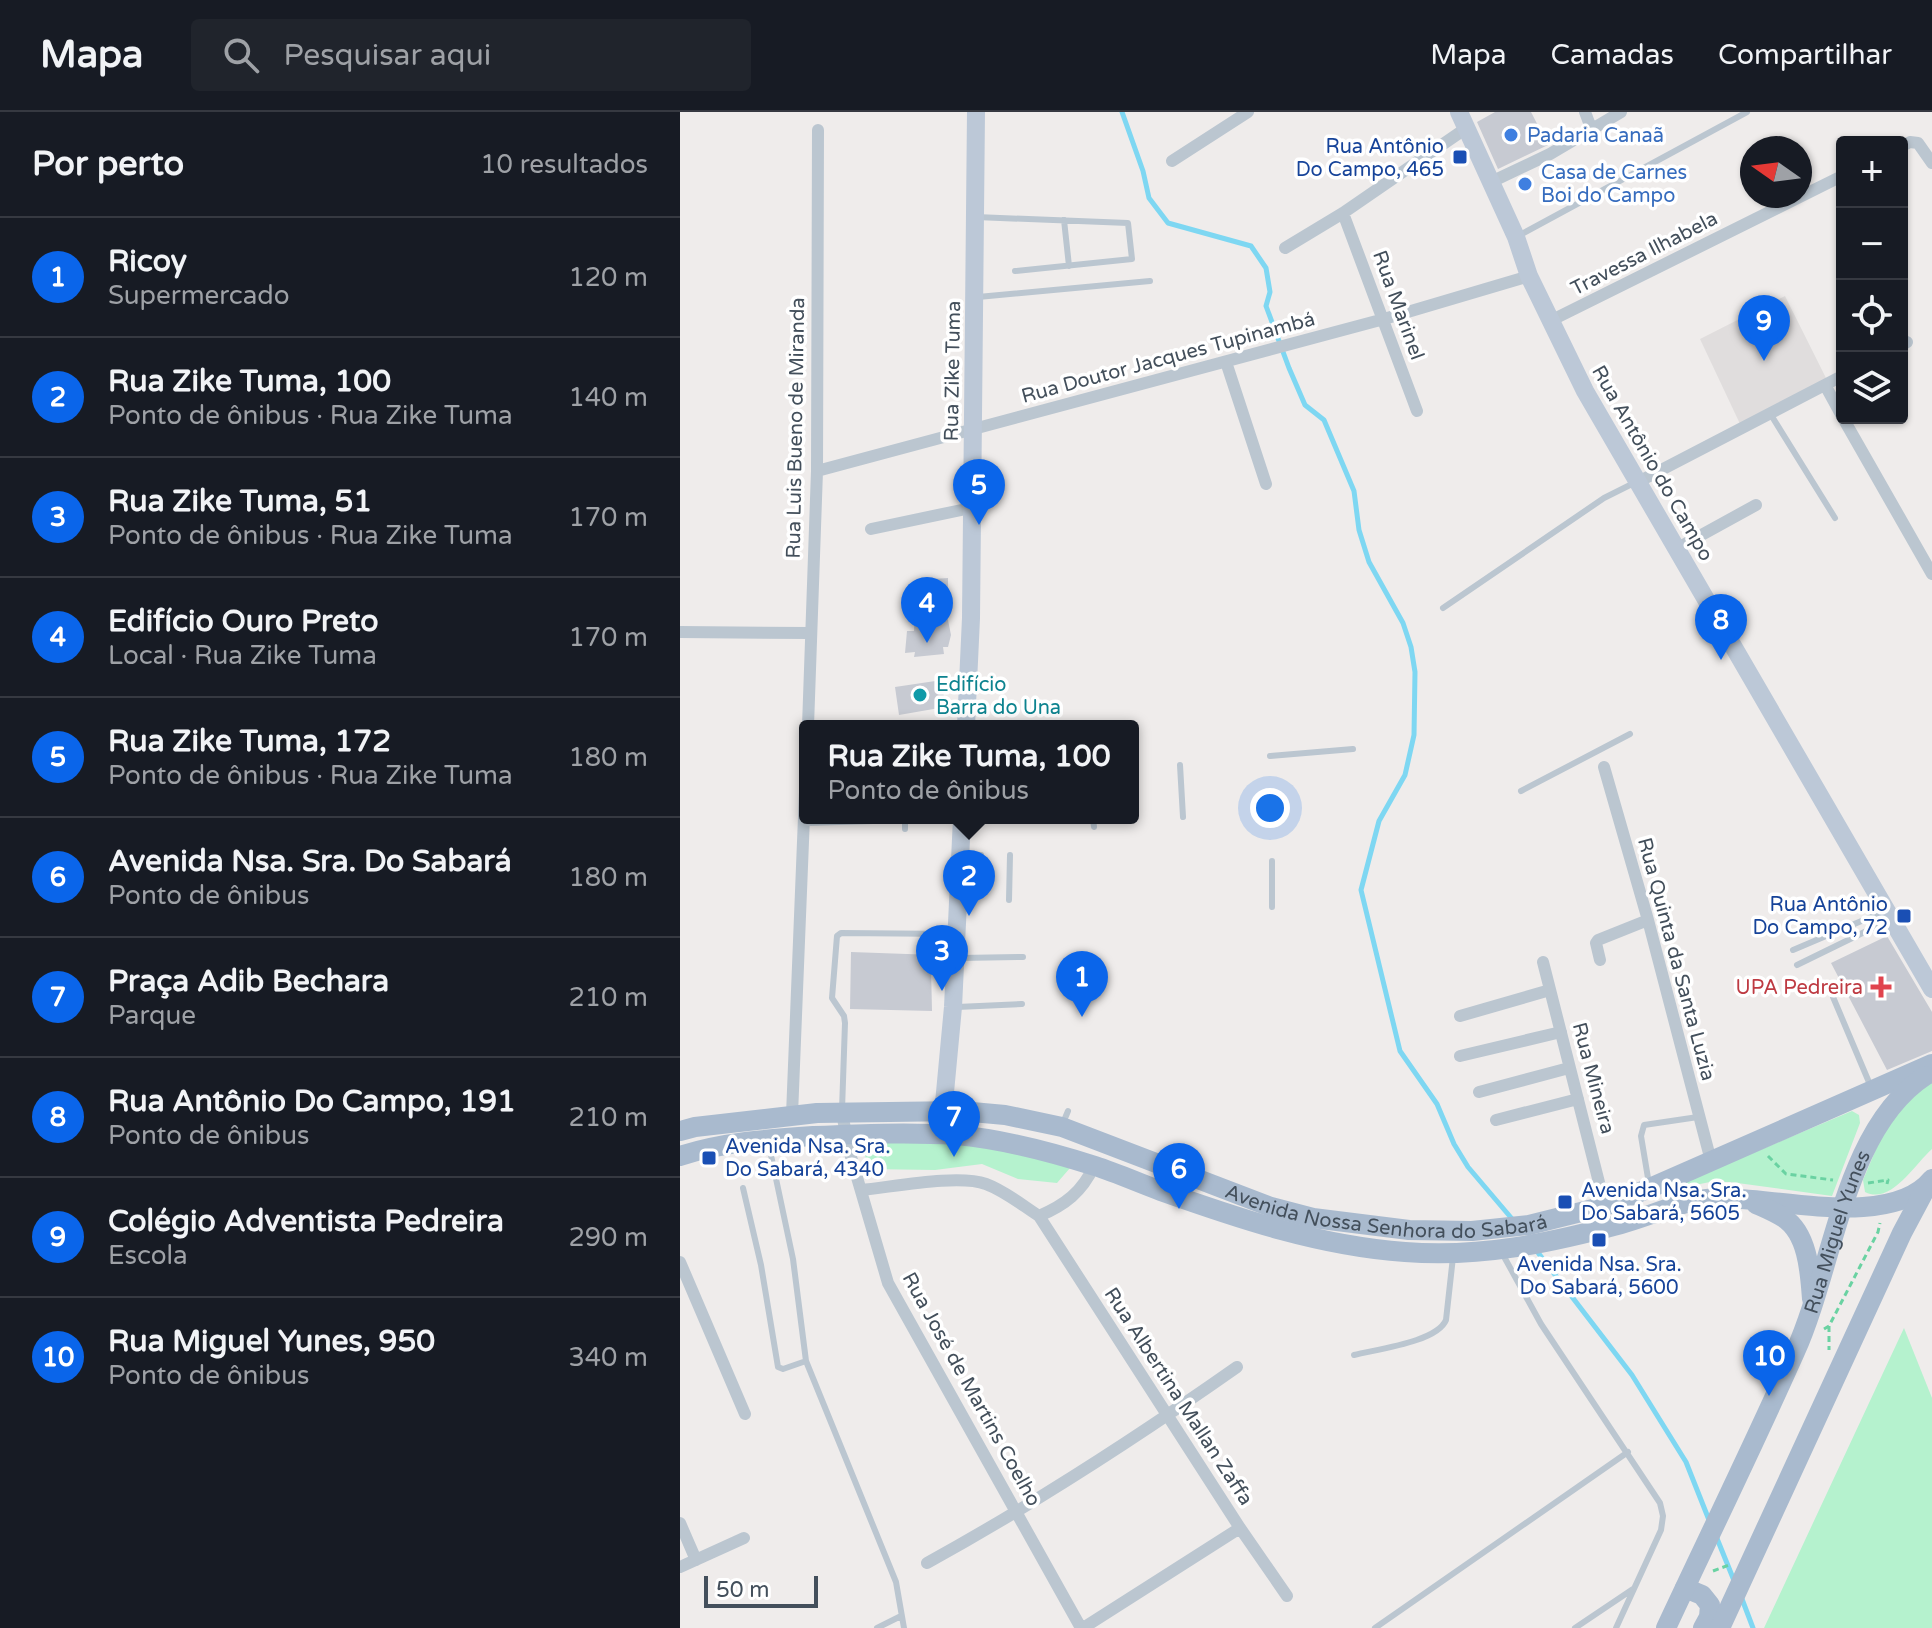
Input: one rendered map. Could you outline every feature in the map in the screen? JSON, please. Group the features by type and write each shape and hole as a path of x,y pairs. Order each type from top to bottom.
{"main road":[{"name":"Avenida Nossa Senhora do Sabará","path":"680,1131 792,1115 945,1111 1065,1119 1271,1207 1313,1218 1366,1226 1472,1231 1529,1225 1605,1206 1932,1064"},
{"name":"Rua Miguel Yunes","path":"1666,1628 1813,1310 1862,1152 1878,1122 1910,1086 1932,1071"},
{"name":"Avenida Nossa Senhora do Sabará","path":"680,1156 731,1143 846,1135 941,1135 1003,1142 1094,1166 1226,1214 1296,1235 1404,1252 1454,1253 1554,1242 1693,1201 1745,1199 1844,1209 1884,1205 1899,1201 1931,1179"},
{"path":"1720,1628 1902,1233 1931,1179"},
{"path":"1745,1199 1785,1219 1797,1230 1810,1278 1813,1310"},
{"path":"1685,1588 1702,1595 1710,1605 1709,1617 1703,1628"}],"street":[{"name":"Rua Zike Tuma","path":"966,720 971,618 976,112"},
{"path":"1172,161 1248,112"},
{"path":"1585,112 1591,128"},
{"path":"1491,182 1550,154 1621,112"},
{"path":"1285,248 1343,213 1462,120"},
{"name":"Rua Antônio do Campo","path":"1462,120 1516,237 1529,276 1585,391 1932,989"},
{"name":"Rua Luis Bueno de Miranda","path":"808,720 817,471 818,130"},
{"path":"1908,144 1922,146 1932,163"},
{"name":"Travessa Ilhabela","path":"1550,321 1836,179"},
{"name":"Rua Marinel","path":"1343,213 1417,411"},
{"name":"Rua Doutor Jacques Tupinambá","path":"817,471 1384,319 1529,276"},
{"path":"1226,362 1266,484"},
{"path":"1638,482 1836,379"},
{"path":"1825,385 1836,405"},
{"path":"1847,424 1932,574"},
{"path":"1676,549 1756,505"},
{"path":"871,529 971,508"},
{"path":"680,632 810,633"},
{"name":"Rua Quinta da Santa Luzia","path":"1604,767 1711,1161"},
{"path":"792,1115 804,824"},
{"path":"941,1135 958,934 962,824"},
{"path":"1600,960 1598,940 1648,920"},
{"name":"Rua Mineira","path":"1543,962 1605,1206"},
{"path":"1460,1016 1550,990"},
{"path":"1460,1056 1561,1032"},
{"path":"1479,1092 1569,1068"},
{"path":"1496,1120 1578,1099"},
{"name":"Rua José de Martins Coelho","path":"842,1114 888,1283 1082,1628"},
{"path":"861,1190 964,1179 1000,1190 1039,1216 1068,1202 1087,1182 1094,1166"},
{"name":"Rua Albertina Mallan Zaffa","path":"1039,1216 1287,1596"},
{"path":"680,1262 745,1414"},
{"path":"927,1563 1018,1513 1237,1367"},
{"path":"680,1523 696,1560"},
{"path":"1082,1628 1240,1528"},
{"path":"680,1567 744,1538"}],"lane":[{"path":"1516,237 1747,112"},
{"path":"976,217 1126,221 1133,256 1128,260 1015,271"},
{"path":"1064,220 1069,266"},
{"path":"975,298 1150,281"},
{"path":"1771,415 1835,518"},
{"path":"1443,608 1604,498 1638,482"},
{"path":"1521,791 1630,734"},
{"path":"1270,756 1353,749"},
{"path":"1596,752 1604,767"},
{"path":"1180,765 1183,817"},
{"path":"905,824 905,829"},
{"path":"961,854 981,855"},
{"path":"1009,900 1010,855"},
{"path":"1272,861 1272,907"},
{"path":"1793,950 1888,915"},
{"path":"1797,965 1888,915"},
{"path":"842,1114 845,1023 832,998 837,936 841,933 958,934"},
{"path":"956,958 1023,957"},
{"path":"1833,997 1872,1091"},
{"path":"953,1007 1022,1004"},
{"path":"1650,1188 1641,1136 1644,1125 1698,1117"},
{"path":"768,1139 793,1259 806,1361 896,1582 904,1628"},
{"path":"743,1188 761,1265 778,1367 783,1369 806,1361"},
{"path":"1500,1250 1541,1324 1660,1503 1663,1516 1661,1530 1616,1628"},
{"path":"1354,1355 1431,1336 1443,1327 1454,1253"},
{"path":"1375,1628 1628,1452"},
{"path":"1575,1628 1633,1589"},
{"path":"877,1628 901,1616"}],"path":[{"path":"1754,1141 1786,1174 1835,1180"},
{"path":"1867,1183 1888,1180 1887,1188"},
{"path":"1829,1326 1878,1232"}],"shaded area":[{"path":"1785,296 1829,384 1741,426 1700,339"}],"green space":[{"path":"1932,1080 1932,1149 1893,1188 1875,1195 1865,1192 1863,1180 1885,1128 1901,1105"},
{"path":"1852,1111 1859,1115 1860,1123 1832,1196 1730,1182 1680,1188 1679,1184"},
{"path":"862,1140 1025,1151 1070,1168 1057,1183 1018,1179 982,1164 935,1170 868,1169"},
{"path":"1904,1328 1932,1398 1932,1628 1764,1628"}],"building":[{"name":"Padaria Canaã","path":"1495,112 1531,112 1548,145 1498,169 1477,122"},
{"path":"948,578 946,610 951,635 948,647 943,647 944,654 914,657 915,652 905,653 907,631 914,631 916,580"},
{"name":"Edifício Barra do Una","path":"942,680 945,707 899,715 895,687"},
{"name":"UPA Pedreira","path":"1887,936 1932,1012 1932,1051 1887,1070 1831,963"},
{"path":"851,952 935,955 931,967 932,1011 850,1009"}],"waterway":[{"path":"1122,112 1149,198 1168,223 1251,246 1266,268 1270,292 1266,306 1289,368 1305,405 1324,420 1354,491 1359,530 1369,562 1403,623 1415,672 1414,735 1405,775 1379,821 1361,890 1400,1051 1437,1104 1454,1144 1468,1167 1513,1220"},
{"path":"1536,1250 1632,1375 1686,1462 1709,1520"},
{"path":"1716,1536 1735,1583"},
{"path":"1742,1599 1753,1628"}],"place":[{"name":"Padaria Canaã","path":"1511,135"},
{"name":"Rua Antônio Do Campo, 465","path":"1460,157"},
{"name":"Casa de Carnes Boi do Campo","path":"1525,184"},
{"name":"Colégio Adventista Pedreira","path":"1764,361"},
{"name":"Rua Zike Tuma, 172","path":"979,525"},
{"name":"Edifício Ouro Preto","path":"927,643"},
{"name":"Rua Antônio Do Campo, 191","path":"1721,660"},
{"name":"Edifício Barra do Una","path":"920,695"},
{"name":"Rua Zike Tuma, 100","path":"969,916"},
{"name":"Rua Antônio Do Campo, 72","path":"1904,916"},
{"name":"UPA Pedreira","path":"1881,987"},
{"name":"Rua Zike Tuma, 51","path":"942,991"},
{"name":"Ricoy","path":"1082,1017"},
{"name":"Praça Adib Bechara","path":"954,1157"},
{"name":"Avenida Nsa. Sra. Do Sabará, 4340","path":"709,1158"},
{"name":"Avenida Nsa. Sra. Do Sabará, 5605","path":"1565,1202"},
{"name":"Avenida Nsa. Sra. Do Sabará","path":"1179,1209"},
{"name":"Avenida Nsa. Sra. Do Sabará, 5600","path":"1599,1240"},
{"name":"Rua Miguel Yunes, 950","path":"1769,1396"}]}
